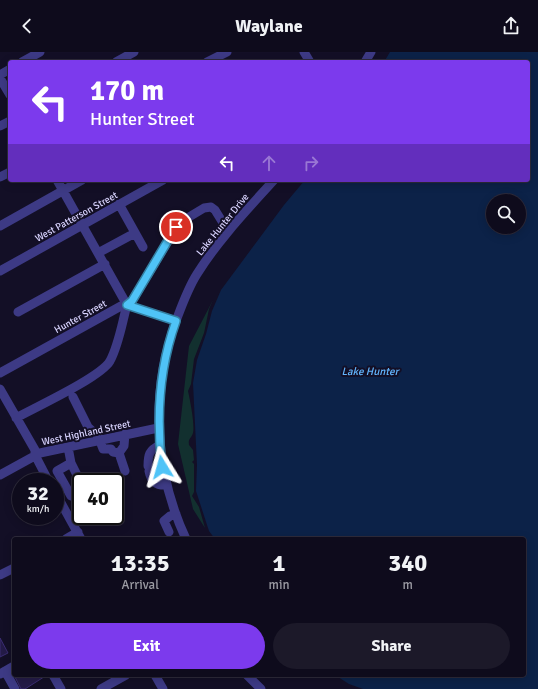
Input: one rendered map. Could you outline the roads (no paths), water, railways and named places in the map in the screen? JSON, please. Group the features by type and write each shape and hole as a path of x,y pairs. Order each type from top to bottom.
{"street":[{"path":"26,60 40,52"},
{"path":"120,60 134,52"},
{"path":"212,59 227,52"},
{"path":"0,76 8,91"},
{"path":"58,182 127,305 176,321"},
{"path":"0,226 79,182"},
{"name":"West Patterson Street","path":"0,271 159,182"},
{"name":"Lake Hunter Drive","path":"184,537 166,485 158,428 160,387 165,359 176,321 188,290 196,276 211,252 228,231 272,182"},
{"path":"119,204 143,247"},
{"path":"16,418 84,381 110,361 127,305 132,301 176,227 182,220 204,208 211,207 215,210 228,231"},
{"path":"98,253 135,233"},
{"path":"18,312 105,264"},
{"name":"Hunter Street","path":"0,373 121,306 127,305"},
{"path":"0,389 35,450 35,455 44,473"},
{"path":"73,397 88,427 96,433 103,449 111,449 113,452 119,453"},
{"name":"West Highland Street","path":"0,475 35,455 125,434 158,428"},
{"path":"125,434 126,440 119,453 125,471"},
{"path":"160,445 154,448 149,454 149,468 153,482 158,485 166,485"},
{"path":"68,447 71,463 76,473"},
{"path":"71,463 57,471 70,496 72,495"},
{"path":"64,508 79,536"},
{"path":"171,536 164,521 170,516 176,514"},
{"path":"0,575 12,569"},
{"path":"12,667 2,672 15,689"},
{"path":"54,677 61,689"},
{"path":"101,689 122,677"},
{"path":"156,677 163,689"},
{"path":"249,677 261,689"}],"water":[{"name":"Lake Hunter","path":"390,52 538,52 538,689 363,689 349,684 338,677 526,677 526,537 214,537 209,531 196,491 197,465 193,383 197,360 212,311 221,290 284,205 303,182 530,182 530,60 385,60"}]}
